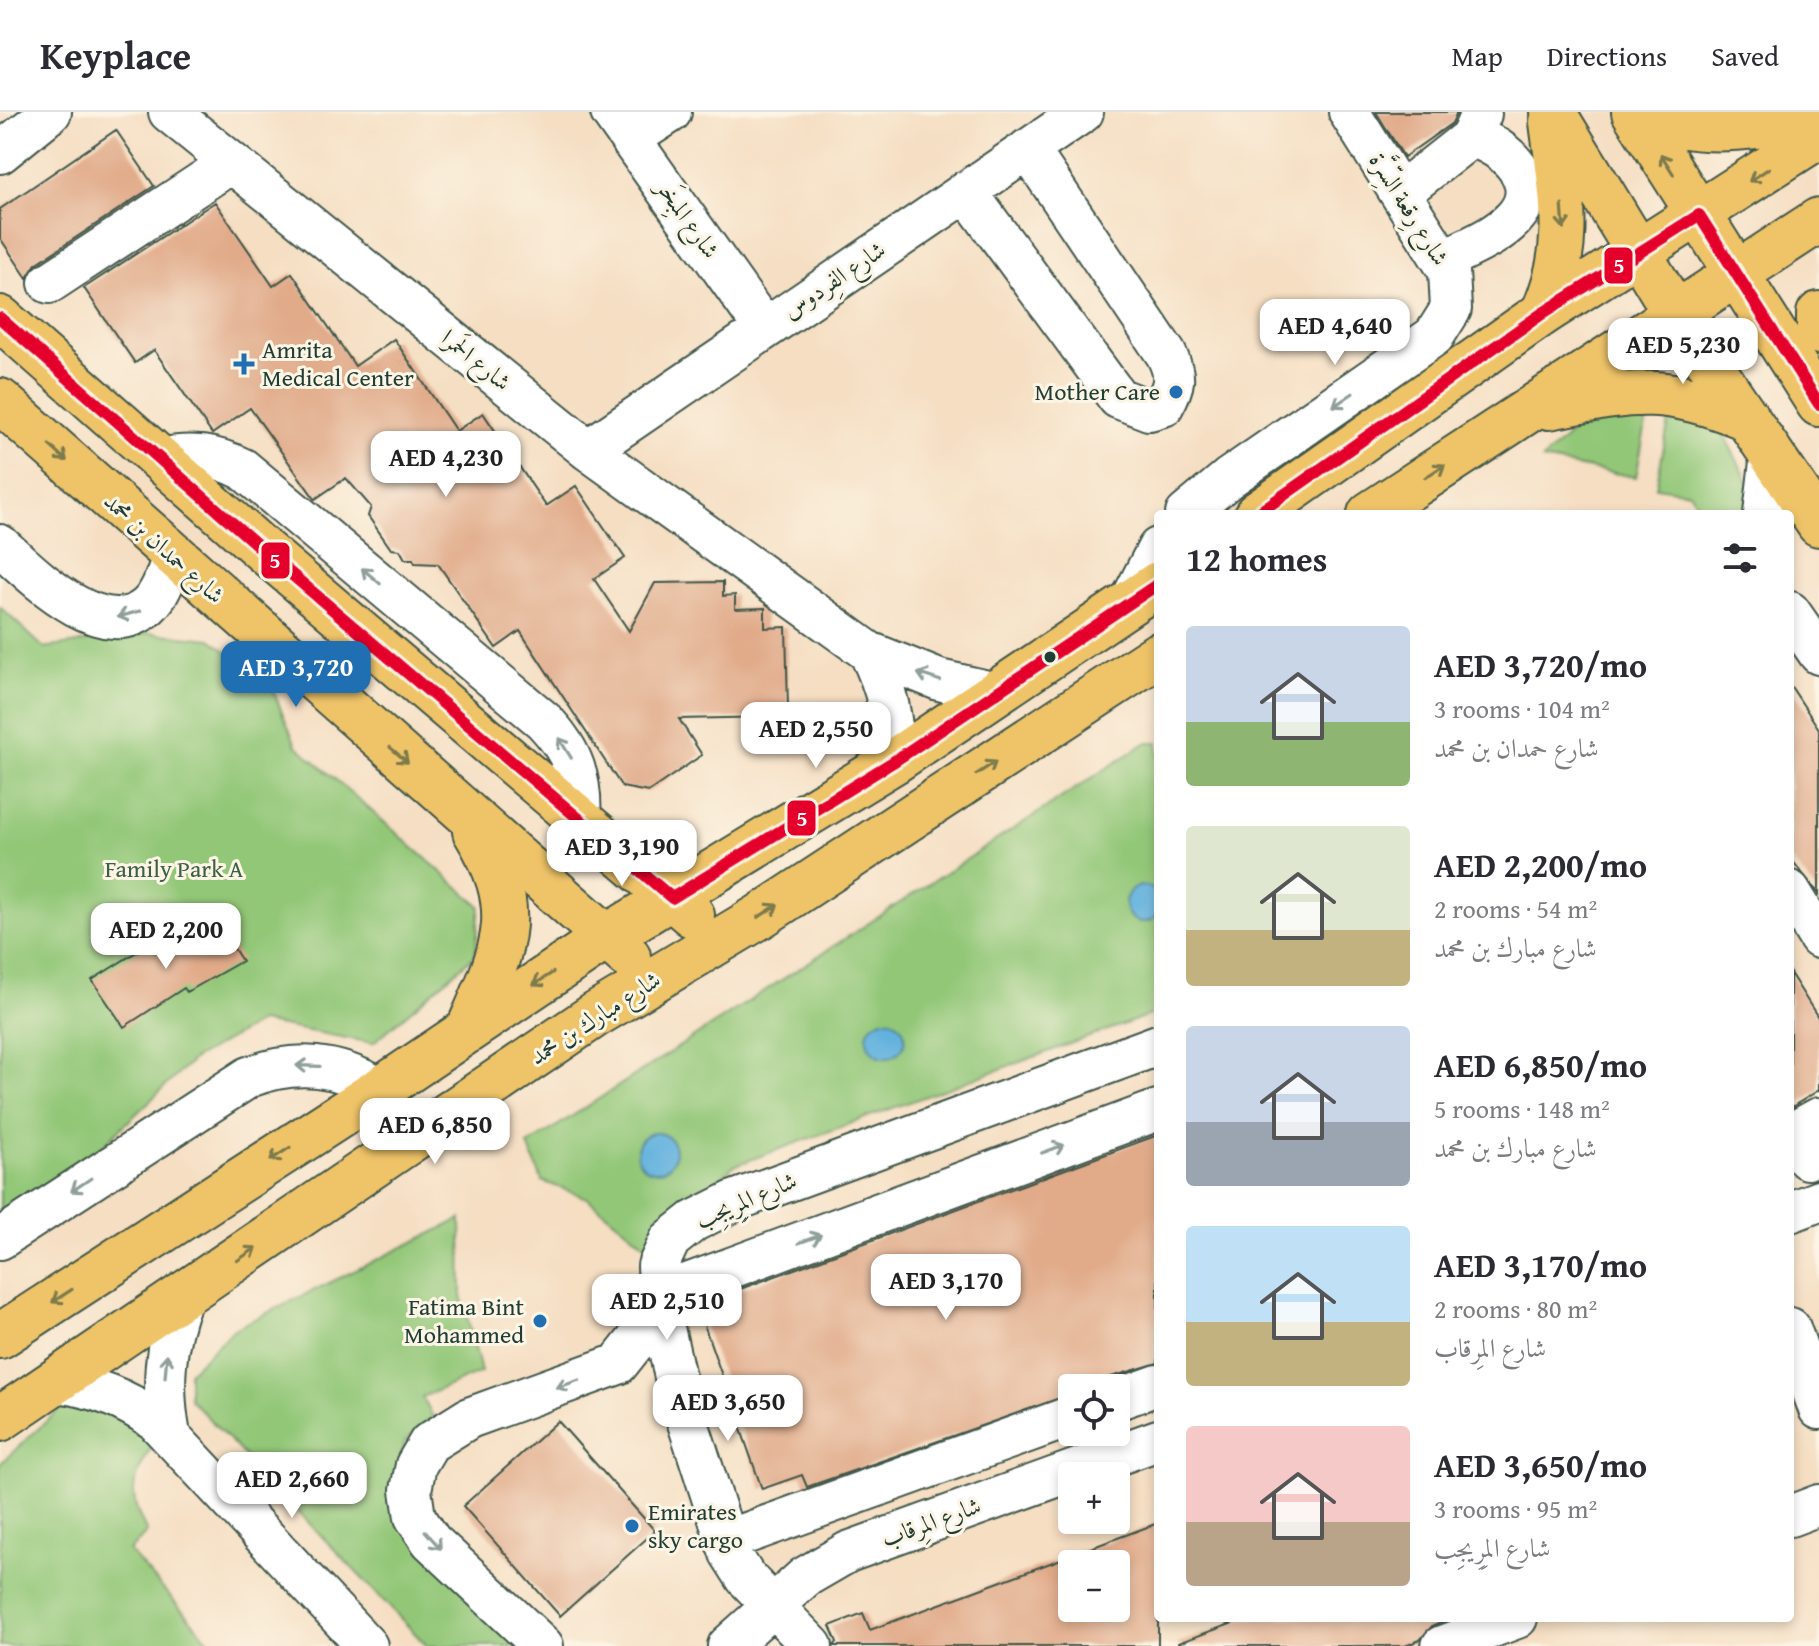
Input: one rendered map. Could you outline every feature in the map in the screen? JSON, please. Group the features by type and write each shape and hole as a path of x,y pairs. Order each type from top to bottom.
{"main road":[{"path":"1552,112 1677,316 1819,524"},
{"path":"1543,313 1556,285 1564,245 1552,112"},
{"path":"1636,112 1680,126 1714,130 1772,125 1819,114"},
{"path":"1636,112 1819,404"},
{"path":"1263,510 1543,313 1819,136"},
{"path":"1376,510 1677,316 1819,220"},
{"path":"1819,314 1819,332"},
{"path":"0,318 580,822 721,939"},
{"path":"1527,411 1647,391 1707,402 1747,418"},
{"name":"شارع حمدان بن محمد","path":"0,401 608,936 653,980"},
{"path":"0,1336 381,1089 608,936 893,762 992,692 1144,593"},
{"name":"شارع مبارك بن محمد","path":"0,1419 595,1015 759,917 1154,658"},
{"path":"464,811 501,883 506,906 500,949 469,1028"}],"street":[{"path":"0,153 51,112"},
{"name":"شارع الحَمرا","path":"169,112 588,450 869,652 939,680 992,692"},
{"path":"621,125 671,112"},
{"name":"شارع الفِردوس","path":"588,450 1083,112"},
{"name":"شارع رِقعة السِّرَّة","path":"1191,510 1229,478 1434,336 1451,309 1452,293 1443,261 1349,112"},
{"name":"شارع المِبخَر","path":"621,125 764,328"},
{"path":"1400,193 1459,135 1495,145 1515,163 1522,175 1523,202 1519,213 1502,228 1443,261"},
{"path":"966,191 1118,398 1149,410 1163,406 1176,384 1170,362 1028,149"},
{"path":"49,283 231,163"},
{"path":"1764,510 1771,453"},
{"path":"0,545 54,593 92,614 123,618 137,614 156,597 173,556"},
{"path":"1144,593 1154,561"},
{"path":"1794,618 1819,654"},
{"path":"869,652 891,714 893,762"},
{"name":"شارع المِرِيجِب","path":"812,1646 746,1578 725,1541 679,1395 658,1295 663,1252 679,1231 711,1212 1154,1046"},
{"path":"0,1239 249,1077 270,1069 316,1065 360,1077 381,1089"},
{"path":"618,1364 637,1340 658,1295 1154,1111"},
{"path":"1805,1149 1819,1118"},
{"path":"1794,1210 1819,1201"},
{"path":"170,1435 164,1398 166,1358 182,1298"},
{"path":"1794,1339 1819,1409"},
{"path":"543,1646 431,1541 415,1517 411,1490 416,1465 429,1443 469,1418 618,1364 653,1370 679,1395"},
{"path":"56,1382 80,1385 120,1398 155,1420 367,1646"},
{"path":"1130,1395 1154,1386"},
{"path":"725,1541 1058,1421"},
{"name":"شارع المِرقاب","path":"728,1646 805,1577 848,1552 1154,1441"},
{"path":"1794,1514 1819,1505"},
{"path":"1442,1646 1497,1632"}],"green space":[{"path":"1651,397 1636,477 1542,460 1590,415"},
{"path":"1673,401 1723,433 1763,510 1701,510 1689,492 1656,487"},
{"name":"Family Park A","path":"0,607 44,648 149,633 211,639 271,686 296,745 480,906 475,955 373,1043 260,1022 194,1059 0,1243"},
{"path":"1147,742 1154,742 1154,1013 733,1166 649,1248 587,1198 542,1181 528,1145"},
{"path":"461,1219 462,1296 481,1372 422,1397 433,1417 405,1441 395,1492 517,1646 427,1646 189,1398 189,1372 234,1329"},
{"path":"78,1399 149,1435 152,1447 134,1489 136,1509 147,1532 129,1551 214,1646 0,1646 0,1464 63,1406"}],"water":[{"path":"1143,886 1154,890 1154,918 1143,922 1130,917 1125,904 1130,891"},
{"path":"886,1019 899,1025 905,1038 899,1051 886,1057 873,1051 867,1038 873,1025"},
{"path":"656,1133 669,1139 675,1152 669,1165 656,1171 643,1165 637,1152 643,1139"}],"building":[{"path":"1376,112 1457,112 1452,123 1404,157"},
{"path":"116,130 154,186 36,264 27,278 0,238 0,209"},
{"path":"215,202 273,286 292,273 355,366 394,339 456,431 483,413 546,506 576,486 625,558 594,579 629,631 655,583 723,582 723,596 735,595 735,609 765,608 765,628 786,627 788,708 773,709 773,717 679,719 702,755 648,792 622,787 520,631 496,648 438,564 415,563 413,559 405,559 400,550 391,549 368,516 371,507 346,478 315,499 250,408 212,434 154,350 135,363 84,288"},
{"path":"1794,691 1819,729 1819,894 1794,863"},
{"path":"213,916 242,961 187,992 184,988 124,1027 92,980 149,944 155,952"},
{"path":"1794,979 1819,1019 1819,1090 1794,1106"},
{"path":"1154,1136 1154,1364 1121,1374 1058,1374 1058,1399 807,1487 802,1475 762,1489 697,1305"},
{"path":"558,1421 655,1531 560,1616 463,1506"},
{"path":"1154,1524 1154,1622 1158,1622 1158,1646 834,1646 837,1642 830,1626 863,1613 870,1630 1058,1560 1058,1622 1130,1622 1130,1550 1085,1550"},
{"path":"1236,1622 1441,1622 1433,1625 1420,1640 1405,1646 1178,1646 1178,1643"}],"transit line":[{"name":"5","path":"1263,510 1543,313 1699,215 1819,404"},
{"name":"5","path":"0,318 263,550 672,898 893,762 1154,587"}],"place":[{"name":"Amrita Medical Center","path":"244,364"},
{"name":"Mother Care","path":"1176,392"},
{"name":"Fatima Bint Mohammed","path":"540,1321"},
{"name":"Emirates sky cargo","path":"632,1526"}]}
